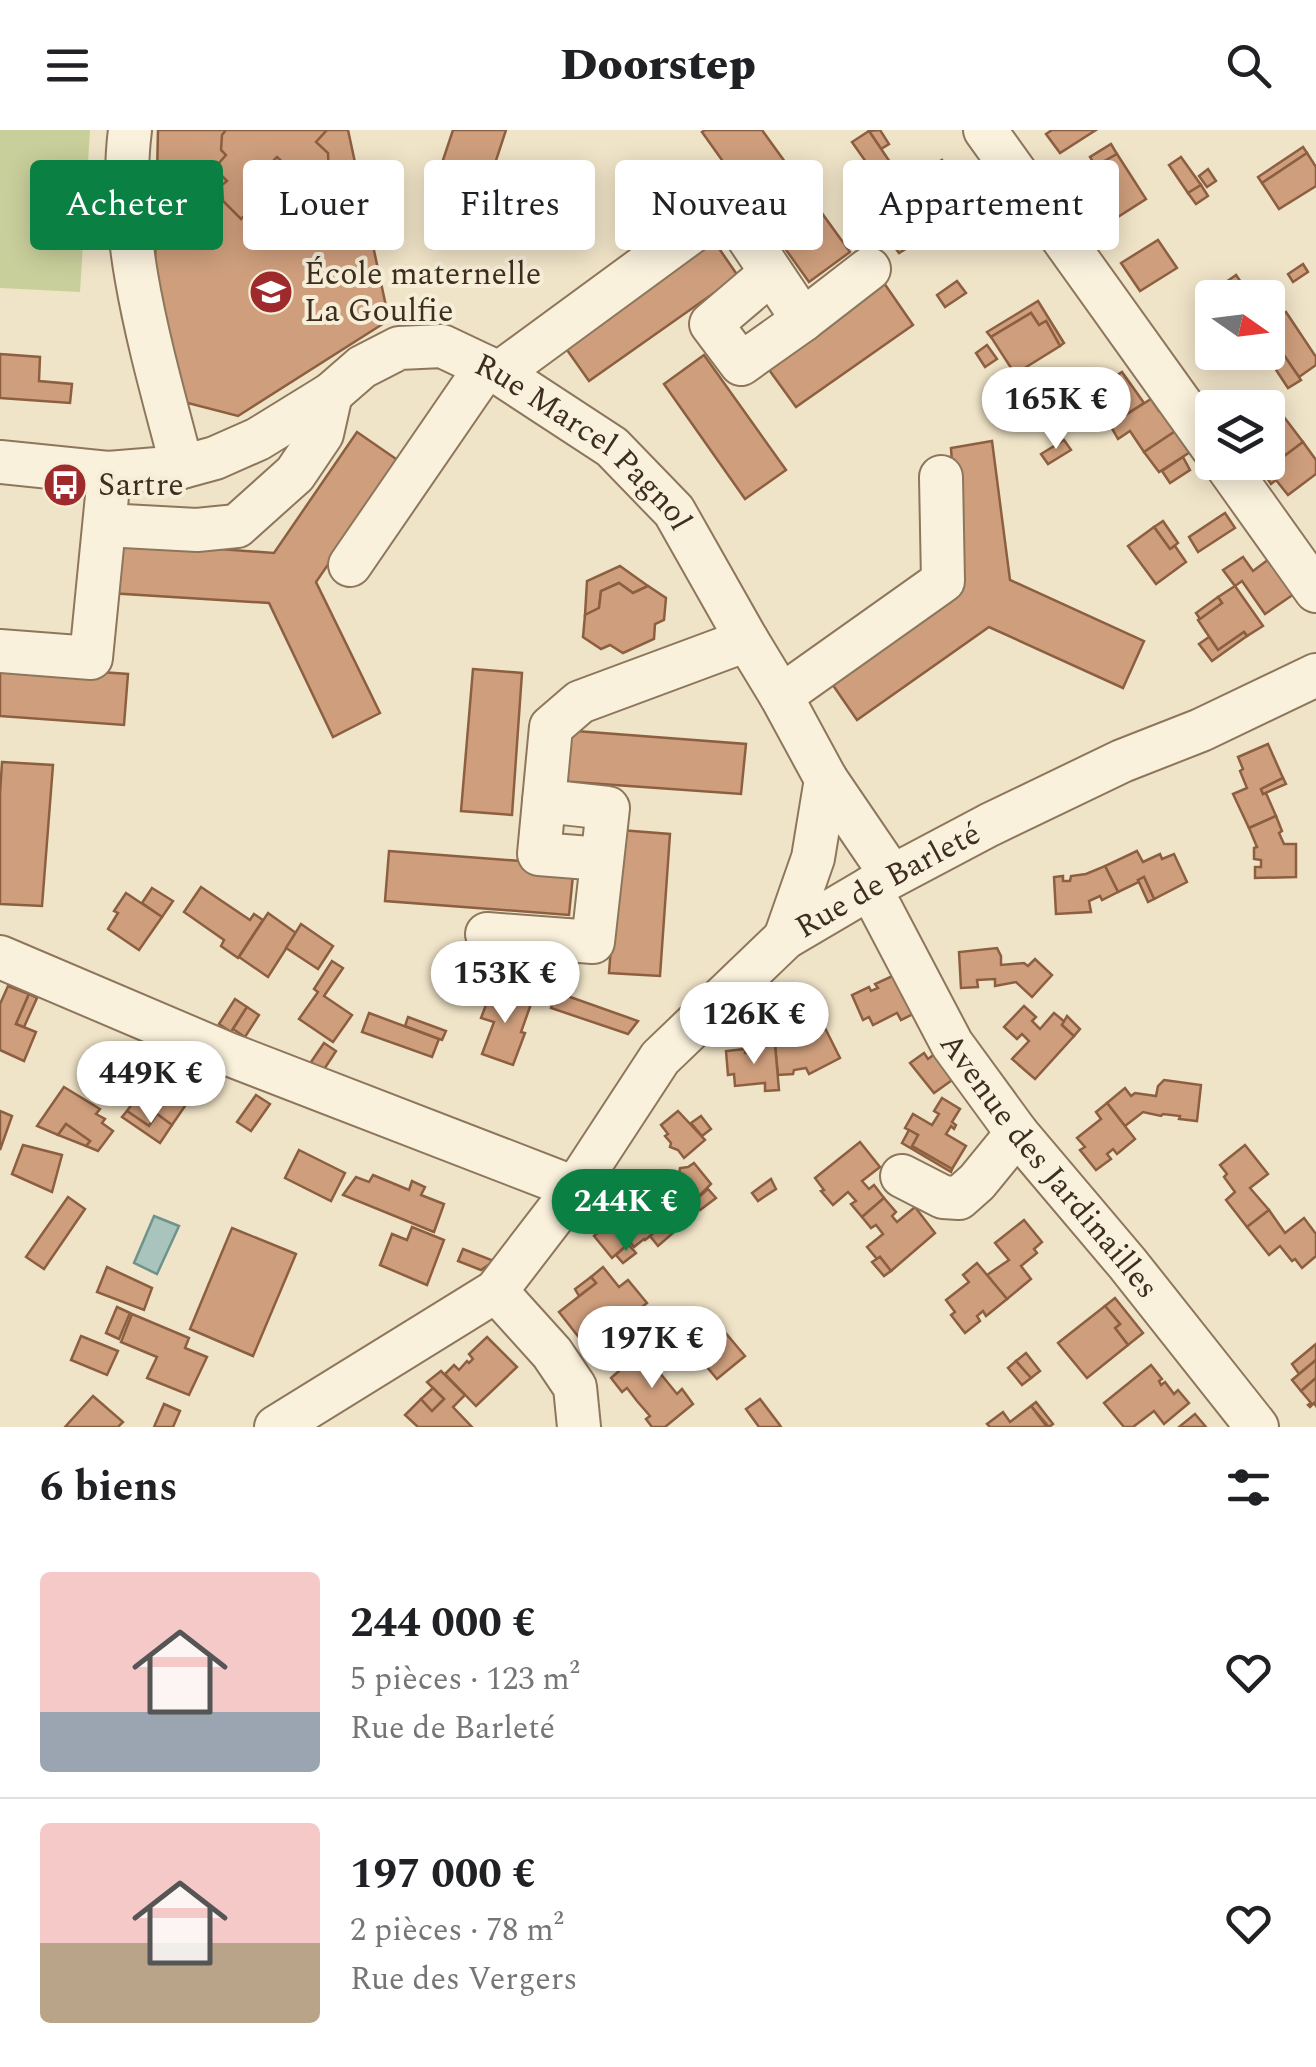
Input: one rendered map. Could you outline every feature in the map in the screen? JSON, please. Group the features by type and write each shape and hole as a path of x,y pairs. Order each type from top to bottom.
{"street":[{"path":"130,130 127,206 136,270 182,467"},
{"path":"985,130 1195,423"},
{"path":"350,565 492,370 727,206 803,320"},
{"path":"772,273 711,324 741,364 869,268"},
{"name":"Rue Marcel Pagnol","path":"0,462 108,472 182,467 216,458 258,439 331,394 362,368 399,348 442,346 492,370 612,447 674,511 826,779"},
{"path":"105,525 197,530 236,526 294,474 322,434 331,394"},
{"path":"0,651 92,658 108,472"},
{"path":"782,696 943,581 940,477"},
{"path":"1237,480 1316,591"},
{"path":"486,934 593,942 608,808 544,801 551,727 580,702 747,640"},
{"name":"Rue de Barleté","path":"276,1427 496,1291 575,1188 660,1058 786,938 989,825 1316,675"},
{"path":"786,938 812,858 826,779"},
{"name":"Avenue des Jardinailles","path":"826,779 881,882 952,1044 1017,1133 1127,1263 1257,1427"},
{"path":"0,957 228,1054 575,1188"},
{"path":"902,1176 942,1197 959,1198 1017,1133"},
{"path":"496,1291 552,1353 575,1387 580,1427"}],"green space":[{"path":"0,130 90,130 88,160 30,160 30,250 83,250 80,292 0,288"}],"water":[{"path":"154,1216 179,1226 157,1274 134,1263"}],"building":[{"name":"École maternelle La Goulfie","path":"158,130 348,130 354,160 243,160 243,250 374,250 389,320 238,416 180,401 155,250 223,250 223,160 157,160"},
{"path":"226,130 327,130 316,142 328,153 328,160 243,160 241,219 223,201 223,184 227,181 223,177 222,160 226,155 221,150"},
{"path":"453,130 506,130 496,160 443,160"},
{"path":"762,130 784,160 722,160 702,132"},
{"path":"880,130 889,144 881,149 869,131"},
{"path":"1052,130 1096,130 1060,153 1046,134"},
{"path":"869,131 889,160 865,160 852,142"},
{"path":"1111,144 1117,154 1107,160 1090,157"},
{"path":"1303,147 1307,153 1262,183 1258,177"},
{"path":"1307,153 1316,167 1316,186 1279,209 1262,183"},
{"path":"1117,154 1146,199 1119,216 1119,160 1106,160"},
{"path":"1181,157 1201,185 1188,193 1169,165"},
{"path":"1208,169 1216,181 1207,187 1199,176"},
{"path":"1201,185 1208,196 1196,204 1188,193"},
{"path":"823,215 843,242 843,250 850,252 809,282 786,250 823,250"},
{"path":"1158,240 1177,268 1140,291 1121,263"},
{"path":"687,250 720,250 738,276 589,381 560,340"},
{"path":"1303,264 1308,272 1293,282 1288,274"},
{"path":"957,281 966,293 945,307 937,295"},
{"path":"884,283 913,325 796,407 767,367"},
{"path":"1038,301 1064,343 1060,346 1046,321 1039,325 1031,313 991,337 987,332"},
{"path":"1031,313 1039,325 1046,321 1060,346 1015,374 991,337"},
{"path":"1285,313 1316,357 1316,365 1299,377 1285,357"},
{"path":"987,345 997,359 985,367 976,353"},
{"path":"0,354 40,357 39,381 72,384 70,403 0,398"},
{"path":"704,355 786,470 745,499 664,384"},
{"path":"1285,357 1301,380 1288,388 1276,370 1285,370"},
{"path":"1122,372 1144,403 1102,430 1081,398"},
{"path":"1151,399 1159,411 1165,407 1180,428 1144,452 1130,431 1118,439 1110,425"},
{"path":"1285,418 1303,442 1285,456"},
{"path":"1180,428 1195,449 1159,472 1144,452"},
{"path":"357,432 399,461 316,582 380,713 333,737 269,603 109,593 112,541 274,553"},
{"path":"1064,440 1071,450 1048,464 1041,454"},
{"path":"992,441 1010,580 1144,641 1123,688 989,627 857,720 828,678 960,585 951,448"},
{"path":"1303,442 1316,460 1316,474 1288,495 1276,480 1285,480 1285,456"},
{"path":"1183,457 1190,470 1170,483 1162,471"},
{"path":"1225,513 1235,528 1198,552 1189,537"},
{"path":"1163,521 1178,543 1170,549 1154,527"},
{"path":"1154,527 1170,549 1175,546 1186,562 1156,584 1128,546"},
{"path":"1273,556 1297,592 1265,614 1242,581 1235,586 1223,570 1243,557 1253,571"},
{"path":"620,566 648,586 633,593 619,583 601,591 599,608 585,615 587,581"},
{"path":"619,583 633,593 648,586 666,598 664,620 655,624 654,639 623,653 610,645 601,649 583,637 585,615 599,608 601,591"},
{"path":"1235,586 1263,626 1247,636 1244,632 1218,650 1198,620 1222,603 1218,597"},
{"path":"1218,597 1222,603 1200,619 1196,613"},
{"path":"1244,632 1247,636 1212,661 1199,644 1209,637 1218,650"},
{"path":"0,665 128,674 124,725 0,716"},
{"path":"473,669 522,673 512,815 461,811"},
{"path":"563,730 746,744 741,794 559,781"},
{"path":"1268,744 1283,778 1261,789 1276,816 1249,828 1233,794 1247,788 1238,757"},
{"path":"2,762 53,765 42,906 0,904"},
{"path":"1283,778 1286,784 1263,794 1261,789"},
{"path":"1276,816 1284,844 1296,844 1296,877 1255,878 1255,867 1261,867 1261,860 1254,859 1257,847 1249,828"},
{"path":"620,830 670,834 660,976 609,973"},
{"path":"389,851 574,865 569,915 385,901"},
{"path":"1137,851 1143,862 1160,854 1162,859 1174,854 1187,882 1154,899 1144,877 1118,892 1105,866"},
{"path":"1105,866 1118,892 1089,901 1091,912 1056,914 1054,877 1063,876 1063,881 1070,881 1071,876"},
{"path":"1144,877 1154,899 1148,902 1138,880"},
{"path":"201,887 250,920 254,914 263,920 238,958 221,946 224,940 184,912"},
{"path":"152,888 173,901 162,917 142,903"},
{"path":"126,893 162,917 139,950 108,929"},
{"path":"268,913 296,933 268,977 239,957"},
{"path":"301,924 333,946 318,969 286,948"},
{"path":"997,948 1001,965 1028,966 1035,959 1052,975 1032,997 1016,982 995,986 995,979 977,980 978,987 961,988 959,952"},
{"path":"332,961 343,968 324,996 352,1015 333,1042 299,1019 318,992 314,989"},
{"path":"897,974 915,1013 901,1020 897,1013 873,1025 869,1017 863,1020 852,995 869,987 871,991 878,988 875,984"},
{"path":"8,986 29,994 16,1024 36,1032 24,1061 0,1050 0,1004"},
{"path":"492,989 531,1004 513,1065 482,1054 494,1022 481,1018"},
{"path":"556,992 638,1021 628,1034 551,1008"},
{"path":"29,994 37,998 24,1027 16,1024"},
{"path":"235,999 247,1007 231,1032 219,1024"},
{"path":"1024,1006 1036,1017 1032,1021 1040,1029 1054,1013 1074,1036 1035,1079 1012,1059 1029,1041 1022,1034 1017,1039 1004,1027"},
{"path":"247,1007 259,1015 245,1037 233,1029"},
{"path":"369,1013 439,1039 432,1057 362,1032"},
{"path":"1067,1016 1080,1029 1074,1036 1062,1025"},
{"path":"408,1017 446,1031 442,1040 405,1026"},
{"path":"824,1026 840,1058 809,1074 806,1068 778,1075 775,1045 795,1043 807,1034 810,1038"},
{"path":"324,1043 336,1051 323,1071 311,1062"},
{"path":"775,1045 779,1090 765,1091 765,1083 735,1086 734,1074 728,1075 726,1051 745,1049 745,1053 751,1053 751,1048"},
{"path":"924,1053 928,1059 936,1053 955,1078 934,1093 910,1063"},
{"path":"163,1061 196,1084 172,1125 157,1114 149,1126 127,1111"},
{"path":"1164,1080 1201,1085 1197,1121 1143,1112 1125,1126 1107,1103 1125,1088 1131,1096 1156,1096"},
{"path":"64,1087 100,1109 96,1114 113,1131 98,1151 86,1146 90,1141 66,1124 58,1135 37,1126"},
{"path":"256,1095 270,1104 251,1131 237,1122"},
{"path":"942,1098 960,1109 952,1122 956,1125 954,1129 951,1126 946,1134 966,1146 952,1169 912,1146 918,1135 905,1128 913,1114 932,1125"},
{"path":"1107,1103 1135,1139 1117,1154 1113,1149 1107,1154 1111,1159 1096,1170 1080,1150 1085,1147 1077,1138 1101,1119 1096,1112"},
{"path":"0,1111 12,1116 0,1150"},
{"path":"127,1111 149,1126 157,1114 172,1125 160,1143 122,1117"},
{"path":"678,1111 705,1140 684,1158 670,1147 665,1136 668,1134 661,1125"},
{"path":"701,1116 711,1129 702,1136 691,1123"},
{"path":"66,1124 90,1141 86,1146 58,1135"},
{"path":"909,1130 918,1135 912,1146 952,1169 951,1172 902,1143"},
{"path":"860,1142 880,1167 862,1181 869,1189 874,1185 884,1198 862,1217 851,1204 856,1201 848,1192 833,1205 815,1178"},
{"path":"23,1145 62,1155 52,1192 12,1174"},
{"path":"1245,1145 1268,1174 1250,1188 1269,1210 1247,1227 1226,1200 1235,1192 1220,1165"},
{"path":"299,1150 345,1173 331,1201 285,1178"},
{"path":"694,1163 711,1184 693,1202 682,1206 666,1186 680,1168"},
{"path":"373,1175 409,1190 412,1181 425,1187 421,1195 444,1204 434,1232 343,1195 356,1177 369,1182"},
{"path":"771,1179 776,1189 758,1201 752,1193"},
{"path":"666,1186 682,1206 645,1240 634,1247 630,1242 612,1258 594,1236 614,1220 620,1226 629,1220 626,1217 637,1202 651,1198"},
{"path":"708,1189 716,1198 700,1210 693,1202"},
{"path":"68,1197 85,1209 44,1269 26,1257"},
{"path":"884,1198 896,1212 892,1216 897,1222 915,1207 935,1233 891,1271 867,1247 883,1234 862,1217"},
{"path":"1269,1210 1285,1233 1304,1218 1316,1234 1316,1256 1302,1268 1280,1246 1269,1255 1247,1227"},
{"path":"1024,1220 1042,1242 1034,1249 1037,1253 1021,1266 1031,1279 1007,1299 987,1275 1009,1260 995,1243"},
{"path":"665,1224 673,1233 658,1246 650,1236"},
{"path":"412,1227 444,1240 427,1285 380,1265 392,1234 407,1240"},
{"path":"232,1228 296,1254 253,1356 190,1329"},
{"path":"628,1244 636,1253 623,1263 616,1255"},
{"path":"463,1249 494,1261 481,1270 458,1261"},
{"path":"880,1257 891,1271 884,1276 872,1262"},
{"path":"977,1263 1007,1299 986,1316 983,1311 977,1316 980,1321 965,1333 951,1315 955,1312 946,1300 969,1282 963,1275"},
{"path":"107,1267 152,1288 144,1310 97,1292"},
{"path":"603,1267 619,1287 628,1280 647,1303 588,1349 559,1312 596,1283 591,1277"},
{"path":"591,1277 596,1283 579,1296 575,1289"},
{"path":"1115,1298 1143,1333 1128,1345 1115,1328 1120,1324 1105,1306"},
{"path":"1105,1306 1120,1324 1115,1328 1128,1345 1087,1378 1058,1343"},
{"path":"117,1307 130,1313 119,1339 106,1333"},
{"path":"708,1312 745,1356 717,1379 680,1335"},
{"path":"132,1314 189,1338 185,1348 207,1357 189,1395 147,1378 157,1357 121,1342"},
{"path":"81,1336 118,1351 107,1375 71,1360"},
{"path":"487,1337 517,1367 476,1406 445,1374 454,1365 459,1370 469,1363 473,1359 469,1354"},
{"path":"1316,1344 1316,1360 1299,1374 1292,1364"},
{"path":"642,1351 677,1394 682,1389 693,1404 665,1427 652,1427 646,1419 650,1416 627,1388 622,1392 611,1378"},
{"path":"1026,1353 1040,1371 1031,1378 1016,1361"},
{"path":"1316,1360 1316,1378 1301,1391 1292,1380"},
{"path":"1016,1361 1031,1378 1022,1385 1008,1368"},
{"path":"1151,1365 1162,1379 1161,1385 1165,1382 1174,1394 1178,1390 1189,1403 1164,1424 1154,1411 1133,1427 1124,1427 1104,1403"},
{"path":"441,1371 465,1395 453,1407 472,1427 418,1427 405,1415 421,1399 432,1411 444,1399 427,1382"},
{"path":"1316,1378 1316,1406 1314,1403 1310,1407 1301,1391"},
{"path":"433,1388 444,1399 432,1411 421,1399"},
{"path":"93,1396 123,1422 118,1427 65,1427"},
{"path":"760,1399 781,1427 759,1427 746,1409"},
{"path":"1036,1402 1053,1424 1049,1427 1031,1406"},
{"path":"164,1404 180,1411 173,1427 154,1427"},
{"path":"1031,1406 1047,1427 987,1424 1003,1412 1010,1422"},
{"path":"1195,1414 1206,1427 1179,1427"}],"place":[{"name":"École maternelle La Goulfie","path":"271,292"},
{"name":"Sartre","path":"65,485"}]}
